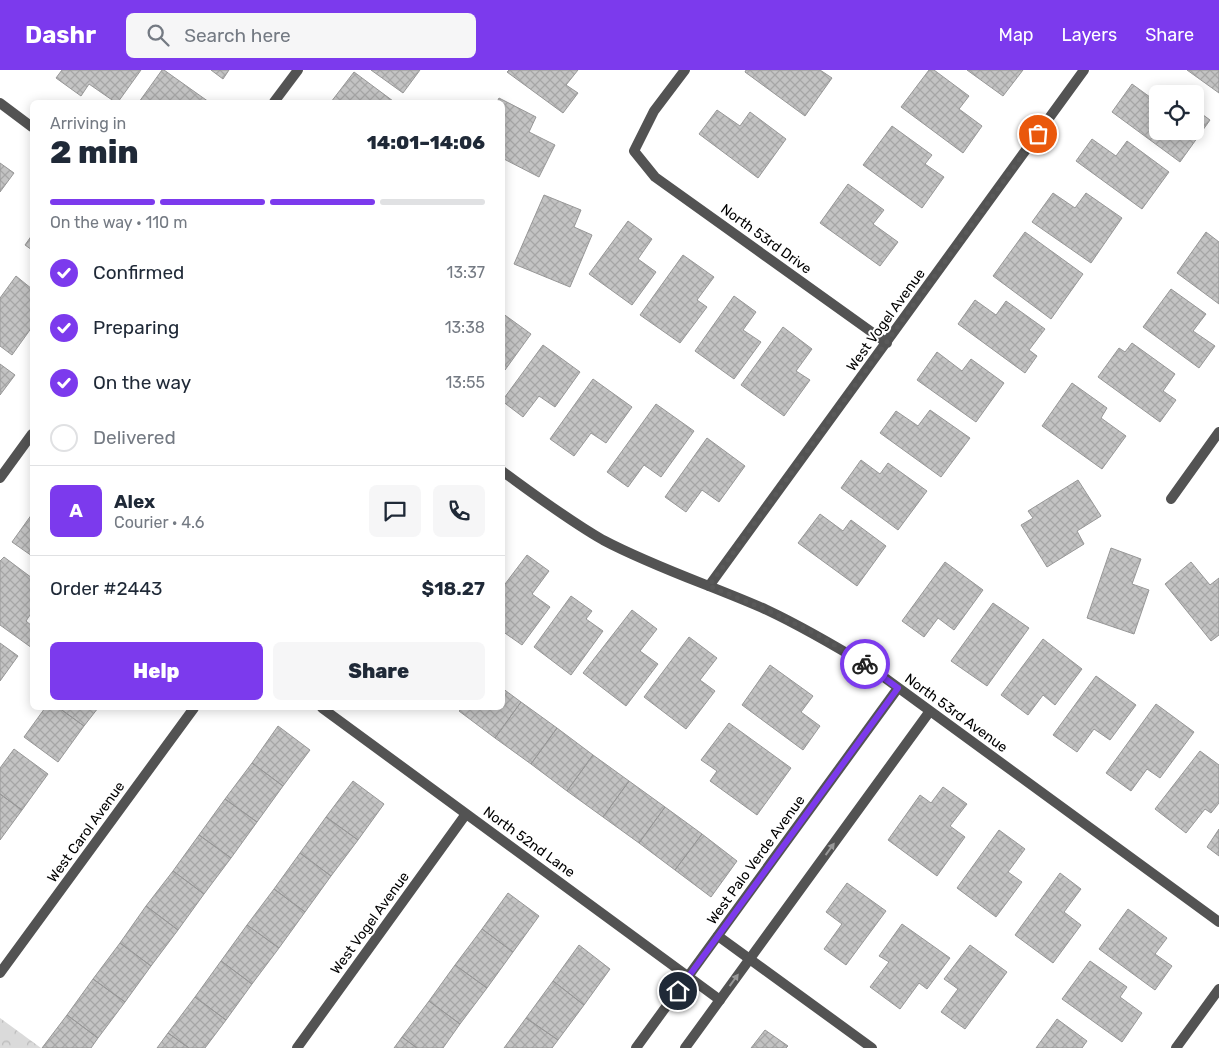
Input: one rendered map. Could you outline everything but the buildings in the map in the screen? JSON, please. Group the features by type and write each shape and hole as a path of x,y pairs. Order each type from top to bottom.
{"street":[{"path":"276,100 298,70"},
{"name":"North 53rd Drive","path":"685,70 654,111 634,151 655,176 887,343"},
{"name":"West Vogel Avenue","path":"709,586 1084,70"},
{"path":"0,102 30,125"},
{"path":"1171,499 1219,432"},
{"path":"0,478 30,437"},
{"name":"North 53rd Avenue","path":"505,473 602,539 669,572 767,610 818,635 870,667 1219,922"},
{"name":"West Palo Verde Avenue","path":"636,1048 898,688"},
{"name":"West Carol Avenue","path":"0,973 193,710"},
{"name":"North 52nd Lane","path":"325,710 720,1000"},
{"path":"685,1048 930,711"},
{"name":"West Vogel Avenue","path":"297,1048 466,814"},
{"path":"718,936 872,1048"},
{"path":"1176,1048 1219,989"}],"green space":[{"path":"0,1018 41,1048 0,1048"}],"way so far":[{"path":"865,664 818,635 767,610 709,586 1038,134"}],"route":[{"path":"678,991 898,688 865,664"}]}
